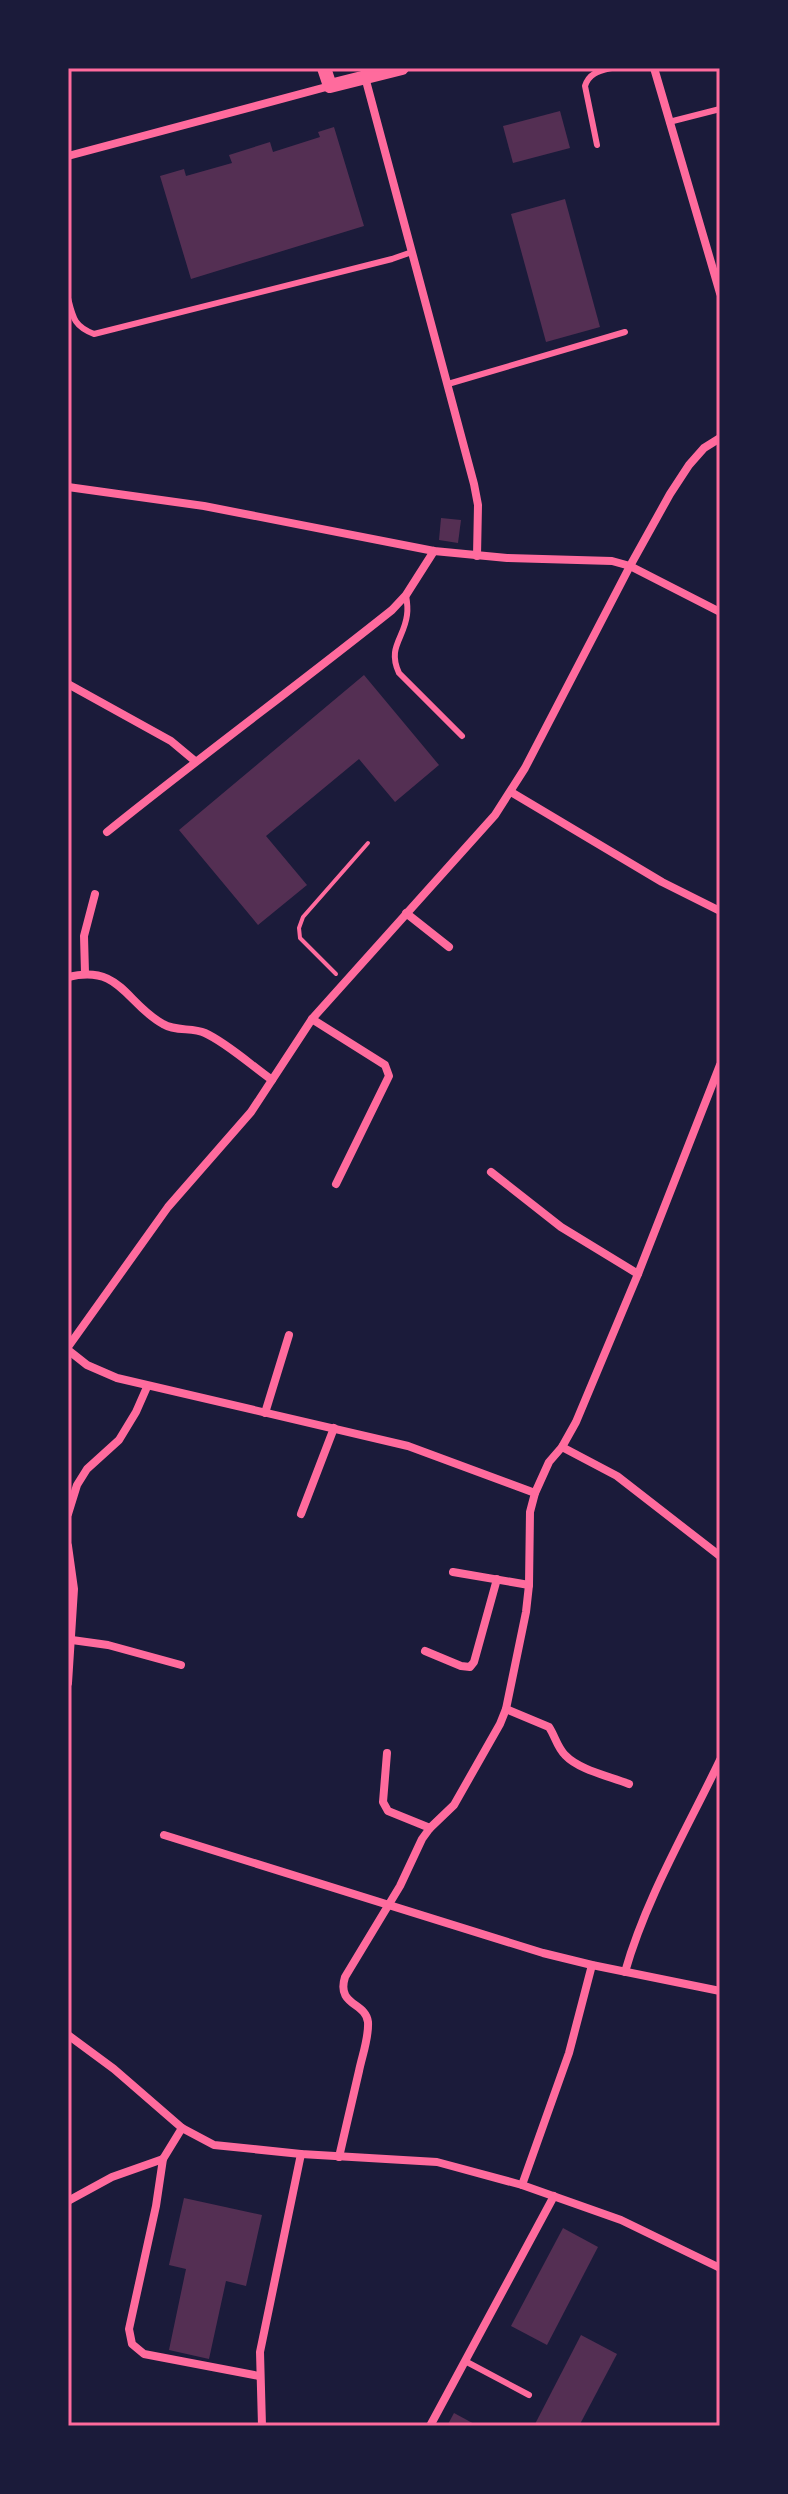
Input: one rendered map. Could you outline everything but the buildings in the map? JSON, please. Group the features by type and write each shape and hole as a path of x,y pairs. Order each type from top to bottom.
{"street":[{"path":"324,68 330,86"},
{"path":"68,156 402,68"},
{"path":"654,68 720,293"},
{"path":"365,77 478,505 477,556"},
{"path":"535,1493 408,1446 117,1378 87,1365 68,1348 168,1207 251,1112 312,1019 495,815 511,792 630,566 689,465 704,448 720,438"},
{"path":"68,487 204,506 434,551 477,556 612,561 630,566 720,612"},
{"path":"107,832 392,610 406,595 434,551"},
{"path":"68,684 171,741 195,761"},
{"path":"511,792 662,882 720,911"},
{"path":"85,973 84,936 95,894"},
{"path":"406,913 449,947"},
{"path":"68,977 85,973 103,975 118,983 165,1026 204,1032 272,1080"},
{"path":"312,1019 385,1065 389,1076 336,1184"},
{"path":"339,2157 366,2042 368,2021 365,2012 345,1995 342,1986 345,1977 400,1886 415,1851 430,1828 454,1805 500,1724 522,1637 529,1585 530,1512 535,1493 549,1462 576,1422 720,1065"},
{"path":"491,1172 561,1227 638,1274"},
{"path":"265,1413 289,1335"},
{"path":"68,1514 77,1485 87,1469 119,1440 147,1387"},
{"path":"301,1514 334,1428"},
{"path":"562,1447 617,1476 720,1556"},
{"path":"68,1546 74,1589 68,1683"},
{"path":"453,1572 529,1585"},
{"path":"425,1651 470,1667 497,1579"},
{"path":"72,1640 108,1645 181,1665"},
{"path":"506,1709 549,1727 558,1747 579,1765 629,1784"},
{"path":"387,1753 383,1802 388,1811 430,1828"},
{"path":"625,1972 652,1901 720,1760"},
{"path":"164,1835 543,1953 720,1991"},
{"path":"522,2185 569,2053 592,1965"},
{"path":"68,2035 114,2069 182,2128 214,2145 339,2157 437,2162 522,2185 621,2220 720,2268"},
{"path":"182,2128 163,2159 129,2329 132,2344 144,2354 259,2376"},
{"path":"262,2426 260,2352 301,2154"},
{"path":"68,2201 112,2177 163,2159"},
{"path":"430,2426 554,2196"}],"lane":[{"path":"597,145 585,86 587,79 596,72 611,68"},
{"path":"669,122 720,109"},
{"path":"68,298 73,317 81,329 94,334 412,252"},
{"path":"448,384 625,332"},
{"path":"406,595 408,615 394,649 395,664 399,673 462,736"},
{"path":"465,2361 529,2395"}],"path":[{"path":"344,981 300,938 299,928 303,917 368,843"}]}
